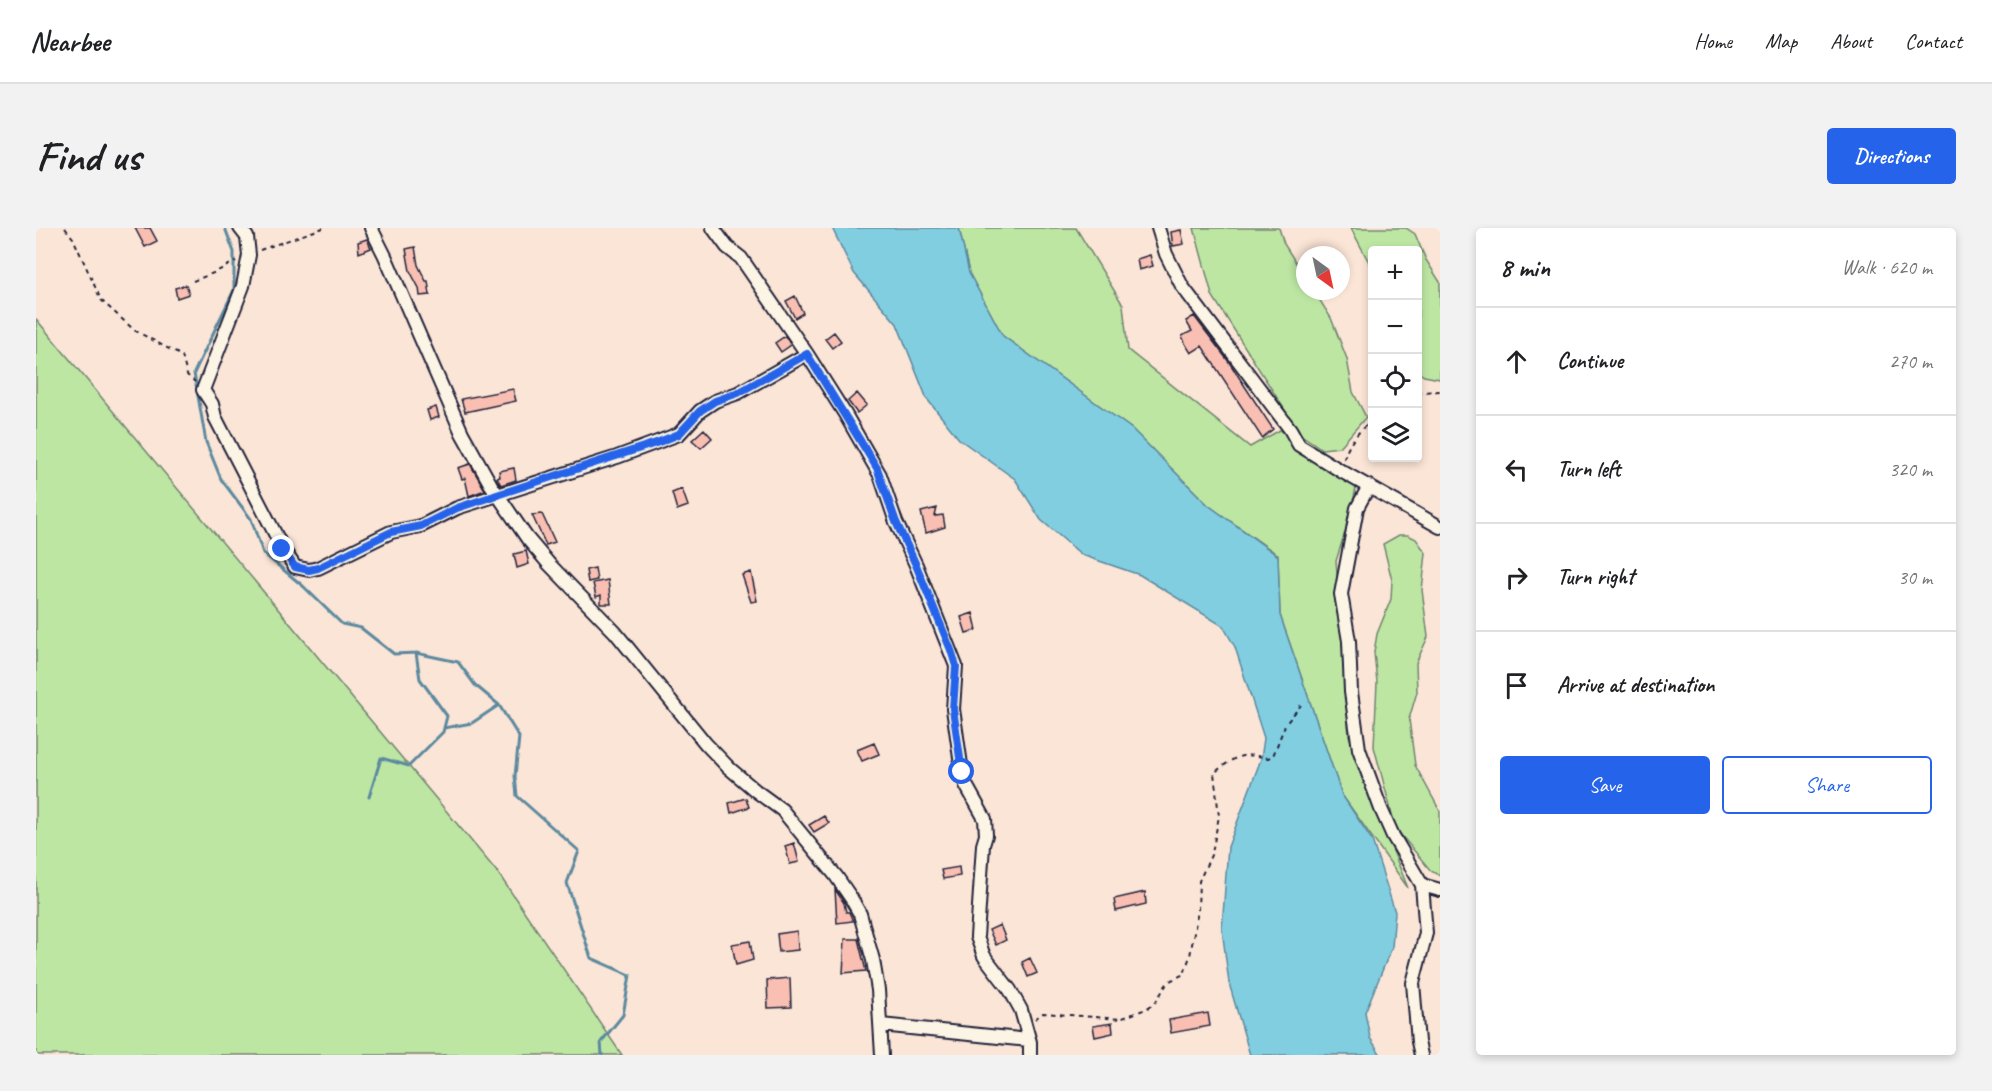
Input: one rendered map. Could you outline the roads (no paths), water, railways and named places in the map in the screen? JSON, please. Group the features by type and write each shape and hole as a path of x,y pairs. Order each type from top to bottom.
{"street":[{"path":"240,228 248,237 249,255 243,286 203,390 212,404 215,417 282,549 295,567 309,570 318,568 391,532 421,526 457,508 616,457 679,434 707,406 738,393 807,354"},
{"path":"371,228 462,433 497,495 527,538 615,632 706,744 756,791 782,810 836,876 860,914 878,990 882,1055"},
{"path":"713,228 727,247 741,258 807,354 877,468 896,522 916,565 953,658 956,666 953,709 962,772 966,785 985,819 986,835 983,845 977,938 984,956 1021,1010 1029,1040 1030,1055"},
{"path":"1158,228 1166,254 1182,286 1290,429 1299,445 1440,527"},
{"path":"1369,486 1357,508 1341,594 1349,641 1351,693 1359,749 1393,836 1422,885 1426,933 1413,983 1421,1055"},
{"path":"1422,885 1440,890"},
{"path":"881,1025 1029,1040"}],"water":[{"path":"832,228 959,228 969,273 1003,336 1132,429 1208,505 1278,556 1280,615 1342,795 1372,840 1395,912 1392,947 1365,1012 1370,1038 1381,1055 1250,1055 1229,983 1222,929 1228,847 1261,759 1264,738 1235,647 1223,626 1140,575 1082,555 1041,520 1015,479 959,439 927,399 897,324 854,273"}],"waterway":[{"path":"225,228 234,252 234,290 194,373 206,442 221,479 251,519 263,553 303,586 342,624 361,628 394,654 416,653 458,662 475,685 499,705 519,737 515,776 517,796 579,851 567,883 591,958 630,975 623,1015 601,1042 602,1055"},
{"path":"369,797 381,758 409,766 443,732 447,716 420,679 416,653"},
{"path":"444,728 472,723 499,705"}]}
